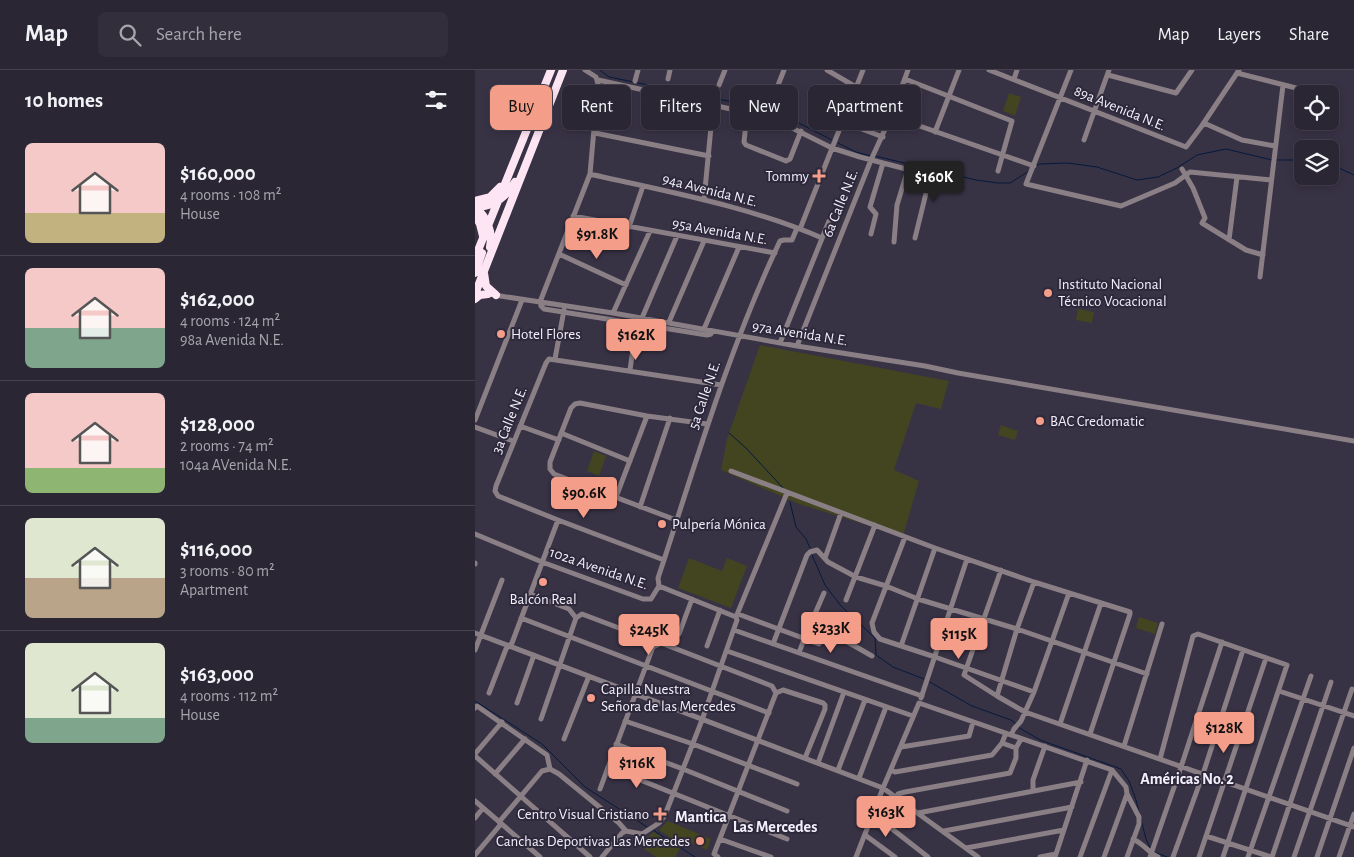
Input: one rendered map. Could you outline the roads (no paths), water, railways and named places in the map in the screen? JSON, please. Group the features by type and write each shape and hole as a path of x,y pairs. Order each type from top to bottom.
{"highway":[{"path":"475,258 551,70"},
{"path":"475,291 563,70"},
{"path":"475,208 497,202 509,191 526,164"},
{"path":"475,208 505,182"},
{"path":"475,208 488,224 491,240 484,277 486,286 492,295 480,296 475,299"},
{"path":"475,208 483,238 483,252 475,273"}],"street":[{"path":"585,70 598,80 641,90"},
{"path":"635,80 638,70"},
{"path":"668,79 670,70"},
{"path":"719,85 725,70"},
{"path":"778,85 784,70"},
{"path":"827,70 853,85"},
{"path":"857,85 863,70"},
{"name":"6a Calle N.E.","path":"903,85 908,70"},
{"path":"935,132 959,70"},
{"name":"89a Avenida N.E.","path":"989,70 1186,147 1204,123"},
{"path":"1014,79 1017,70"},
{"path":"1071,70 1026,184 1121,206 1175,183 1190,172 1271,180"},
{"path":"1085,140 1109,73 1176,93 1192,70"},
{"path":"1275,146 1242,140 1204,123 1238,72 1294,88"},
{"path":"905,79 1012,121 1004,156 998,171"},
{"path":"540,302 590,174 595,133 598,80"},
{"path":"1260,277 1283,85"},
{"path":"921,127 1033,166"},
{"path":"705,200 711,130"},
{"path":"746,130 746,146 788,161 801,132"},
{"path":"796,130 871,160 930,176 915,238"},
{"path":"799,228 840,130"},
{"path":"864,130 883,137"},
{"name":"6a Calle N.E.","path":"797,346 871,160 886,130"},
{"path":"595,133 709,156"},
{"path":"871,234 876,214 870,207 883,163"},
{"path":"894,242 897,221 896,210 908,169"},
{"path":"1182,169 1203,210 1205,218 1202,223 1246,250 1263,255"},
{"name":"94a Avenida N.E.","path":"590,174 742,209 799,228 822,238"},
{"path":"1229,240 1237,177"},
{"path":"629,227 643,186"},
{"name":"95a Avenida N.E.","path":"573,216 775,253"},
{"path":"780,343 829,221"},
{"name":"5a Calle N.E.","path":"659,586 658,578 663,560 707,424 739,336 781,240 792,240 799,228"},
{"path":"613,313 650,231"},
{"path":"630,370 637,324 677,236"},
{"path":"669,322 704,241"},
{"path":"704,329 739,247"},
{"path":"559,254 626,285"},
{"name":"97a Avenida N.E.","path":"475,291 540,302 564,309 613,313 669,322 739,336 925,366 1354,441"},
{"path":"475,420 522,300"},
{"path":"564,309 637,324 707,335 711,334 712,331"},
{"name":"3a Calle N.E.","path":"558,520 498,496 495,492 495,486 546,363 552,359 564,309"},
{"path":"552,359 721,385"},
{"path":"677,520 554,474 550,469 551,462 571,408 575,404 580,403 647,416 707,424"},
{"path":"616,497 647,416"},
{"path":"639,507 670,418"},
{"path":"520,426 559,440"},
{"path":"475,428 513,442"},
{"path":"561,433 630,461"},
{"path":"731,471 935,548 1034,582 1127,610 1131,614 1090,734"},
{"path":"475,855 521,795 542,771 550,769 559,774 611,816 626,831 642,834 653,828 665,815 722,666 737,616 787,493"},
{"path":"825,558 841,513"},
{"path":"489,693 506,648 510,646 558,520 663,560"},
{"path":"846,600 875,525"},
{"name":"102a Avenida N.E.","path":"475,534 542,562 646,600 653,597 659,586 720,610 819,644"},
{"path":"905,537 872,623 874,632 880,640 1035,692"},
{"path":"901,646 935,548"},
{"path":"773,644 807,555 817,550 828,562 856,577 1147,674"},
{"path":"858,856 883,788 922,696 967,559"},
{"path":"1001,570 964,675 1025,712 1352,826"},
{"path":"475,650 478,634 502,580"},
{"path":"997,696 1034,582"},
{"path":"799,653 824,593"},
{"path":"891,770 895,772 992,755 1003,744 1008,734 1019,722 1035,692 1069,593"},
{"path":"530,594 569,609 576,618"},
{"path":"679,634 691,599"},
{"path":"1060,724 1101,603"},
{"path":"707,646 720,610"},
{"path":"541,719 576,618 582,614 648,639 653,647"},
{"path":"521,618 570,635 769,713"},
{"path":"811,621 872,656"},
{"path":"1124,746 1162,624"},
{"path":"734,630 922,696"},
{"path":"478,634 883,788 944,831 966,848 970,855 978,857"},
{"path":"1160,759 1193,636 1198,634 1287,665 1223,857"},
{"path":"1151,852 1222,642"},
{"path":"601,789 653,647 661,643 722,666 772,686 776,694"},
{"path":"727,650 913,716"},
{"path":"1173,856 1203,774 1243,650"},
{"path":"517,703 535,655"},
{"path":"1199,857 1266,658"},
{"path":"564,739 589,676"},
{"path":"1248,857 1311,676"},
{"path":"1206,836 1271,857 1331,682"},
{"path":"1294,857 1352,689"},
{"path":"714,856 776,694 783,690 825,705 805,758"},
{"path":"819,763 844,692"},
{"path":"1279,692 1354,716"},
{"path":"838,770 865,700"},
{"path":"919,703 1087,760 1111,770 1126,787 1127,794 1139,817 1139,824 1127,857"},
{"path":"475,708 477,706 502,722 547,755 550,769"},
{"path":"859,778 886,707"},
{"path":"625,720 797,784"},
{"path":"502,722 475,755 590,857"},
{"path":"901,747 969,736 973,722"},
{"path":"495,774 525,739"},
{"path":"895,798 898,794 905,792 1010,773 1016,758 1016,748 1021,739"},
{"path":"616,744 787,811"},
{"path":"1003,744 1016,748"},
{"path":"1033,791 1033,780 1045,746"},
{"path":"1317,857 1354,748"},
{"path":"1040,857 1055,855 1087,760"},
{"path":"608,767 787,839"},
{"path":"1080,857 1111,770"},
{"path":"918,813 1081,782"},
{"path":"1104,857 1127,794"},
{"path":"475,801 540,857"},
{"path":"944,831 1072,807"},
{"path":"475,818 483,808"},
{"path":"873,814 928,857"},
{"path":"1339,857 1352,826 1354,814"},
{"path":"966,848 1064,830"},
{"path":"602,857 622,833 626,831"},
{"path":"865,835 895,857"},
{"path":"720,839 771,857"},
{"path":"1133,839 1143,844 1158,857"}],"waterway":[{"path":"600,70 609,77 743,104 787,117 834,141"},
{"path":"838,143 856,152 871,156"},
{"path":"1037,166 1039,164 1068,163 1097,167 1137,180 1158,177 1197,155 1226,149 1272,160"},
{"path":"875,156 976,180 998,183 1010,183 1029,171"},
{"path":"1276,160 1294,160"},
{"path":"1339,168 1354,175"},
{"path":"729,433 746,448 783,488"},
{"path":"790,502 796,527 806,539 810,548"},
{"path":"812,555 825,585 841,606 875,638 876,655 893,667 924,679"},
{"path":"928,681 972,706 1011,720 1016,724"},
{"path":"475,701 542,744 585,787 647,827"},
{"path":"1018,727 1040,740 1121,769 1129,781 1136,800 1150,848"},
{"path":"653,830 695,857"},
{"path":"1154,852 1167,857"}],"place":[{"name":"Tommy","path":"819,176"},
{"name":"Instituto Nacional Técnico Vocacional","path":"1048,293"},
{"name":"Hotel Flores","path":"501,334"},
{"name":"BAC Credomatic","path":"1040,421"},
{"name":"Pulpería Mónica","path":"662,524"},
{"name":"Balcón Real","path":"543,582"},
{"name":"Capilla Nuestra Señora de las Mercedes","path":"591,698"},
{"name":"Centro Visual Cristiano","path":"660,814"},
{"name":"Canchas Deportivas Las Mercedes","path":"700,841"}],"district":[{"name":"Américas No. 2","path":"1187,778"},
{"name":"Mantica","path":"701,816"},
{"name":"Las Mercedes","path":"775,826"}]}
